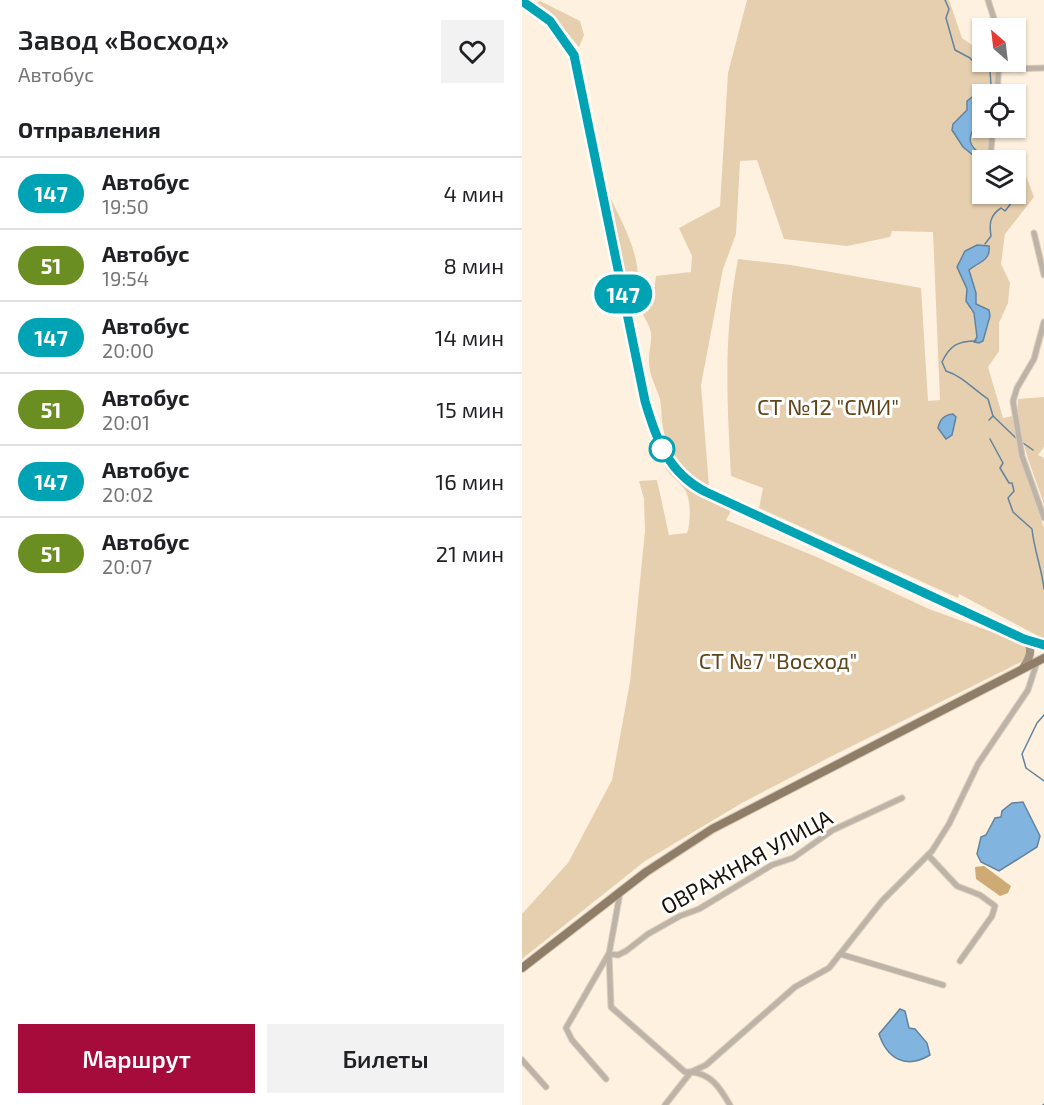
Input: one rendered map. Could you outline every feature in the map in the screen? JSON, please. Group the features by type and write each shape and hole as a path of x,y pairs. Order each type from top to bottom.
{"main road":[{"path":"522,1 550,21 574,55 645,401 660,444 676,470 687,481 706,492 1024,639 1044,645"},
{"path":"1023,668 1031,653 1031,648 1024,639"},
{"path":"522,968 620,893 711,829 1041,660"}],"street":[{"path":"988,0 994,18"},
{"path":"1026,68 1044,68"},
{"path":"991,149 992,138"},
{"path":"1034,232 1043,275"},
{"path":"1044,322 1034,359 1017,388 1013,401 1022,456 1044,518"},
{"path":"665,1105 692,1072 715,1058 795,987 829,968 852,935 882,900 928,855 949,824 978,764 1028,690 1041,660"},
{"name":"ОВРАЖНАЯ УЛИЦА","path":"609,954 618,955 626,951 648,934 680,916 699,909 772,865 793,858 833,830 902,798"},
{"path":"928,855 957,886 980,895 995,906 992,916 960,961"},
{"path":"620,893 609,954 609,1000 614,1012 685,1072 700,1073 715,1082 730,1105"},
{"path":"606,1079 572,1040 566,1028 609,954"},
{"path":"840,954 943,984"},
{"path":"522,1060 546,1087"},
{"path":"522,1075 529,1069"}],"green space":[{"name":"СТ №12 \"СМИ\"","path":"747,0 949,0 962,38 972,45 972,72 995,72 995,84 972,84 972,97 969,99 967,110 953,124 952,130 957,138 975,150 972,150 972,204 1026,204 1026,176 1034,197 1005,234 1001,264 1010,283 1008,303 999,323 999,351 988,367 1003,418 1013,416 1020,458 1044,528 1044,639 959,594 958,598 759,508 763,488 731,476 728,341 738,259 791,265 921,288 928,401 940,400 933,232 892,231 890,237 847,246 784,239 757,160 740,161 736,234 723,269 701,385 709,488 680,465 670,450 663,428 660,399 650,369 651,332 643,315 654,291 656,276 691,272 692,256 679,228 720,206 728,73","holes":["965,251 979,265 968,270 976,304 982,306 990,316 983,341 974,313 970,310"]},
{"path":"540,1 580,21 584,35 579,47 550,12 537,3"},
{"path":"972,130 972,138 990,138 989,150 976,150 971,142 971,133"},
{"path":"607,190 635,255 638,283 636,298 630,292 626,281"},
{"path":"1044,397 1044,447 1038,455 1044,458 1044,504 1022,439 1018,399"},
{"name":"СТ №7 \"Восход\"","path":"664,459 680,478 733,507 726,520 817,557 929,609 1025,644 1028,654 1021,662 742,803 645,861 522,959 522,914 568,863 612,780 630,682 645,531 644,499 639,481 657,480 669,535 687,533 690,511 687,494 668,472"}],"shaded area":[{"path":"984,866 1011,886 1008,893 1000,896 976,879 975,867"}],"water":[{"path":"972,97 970,138 976,150 972,150 972,154 963,147 952,130 953,124 967,110 967,101"},
{"path":"977,245 989,246 986,258 969,270 976,293 976,304 989,310 990,316 983,341 979,343 974,342 977,337 974,313 966,301 967,289 957,267 965,251"},
{"path":"953,414 956,417 952,435 946,439 938,428 945,416"},
{"path":"1023,802 1040,836 1037,847 999,871 981,862 977,854 981,837 986,835 995,818 1001,817 1002,811 1012,803"},
{"path":"900,1009 905,1011 909,1028 915,1029 927,1043 930,1055 913,1061 905,1061 898,1059 887,1050 879,1034"}],"waterway":[{"path":"945,0 949,9 946,18 955,50 970,58 979,68 990,70 991,84"},
{"path":"985,244 991,236 992,217 1001,208 1005,211 1011,204"},
{"path":"976,341 955,345 942,362 946,371 962,379 988,399 993,416 989,420"},
{"path":"993,416 1016,438"},
{"path":"990,439 1003,463 1000,468 1009,483 1012,483 1014,491 1008,498 1013,512 1032,529 1044,589"},
{"path":"1023,443 1033,450"},
{"path":"1044,715 1037,723 1022,754 1026,768 1044,781"}],"bus line":[{"name":"147","path":"522,1 550,21 574,55 645,401 660,444 676,470 687,481 706,492 1024,639 1044,645"}]}
